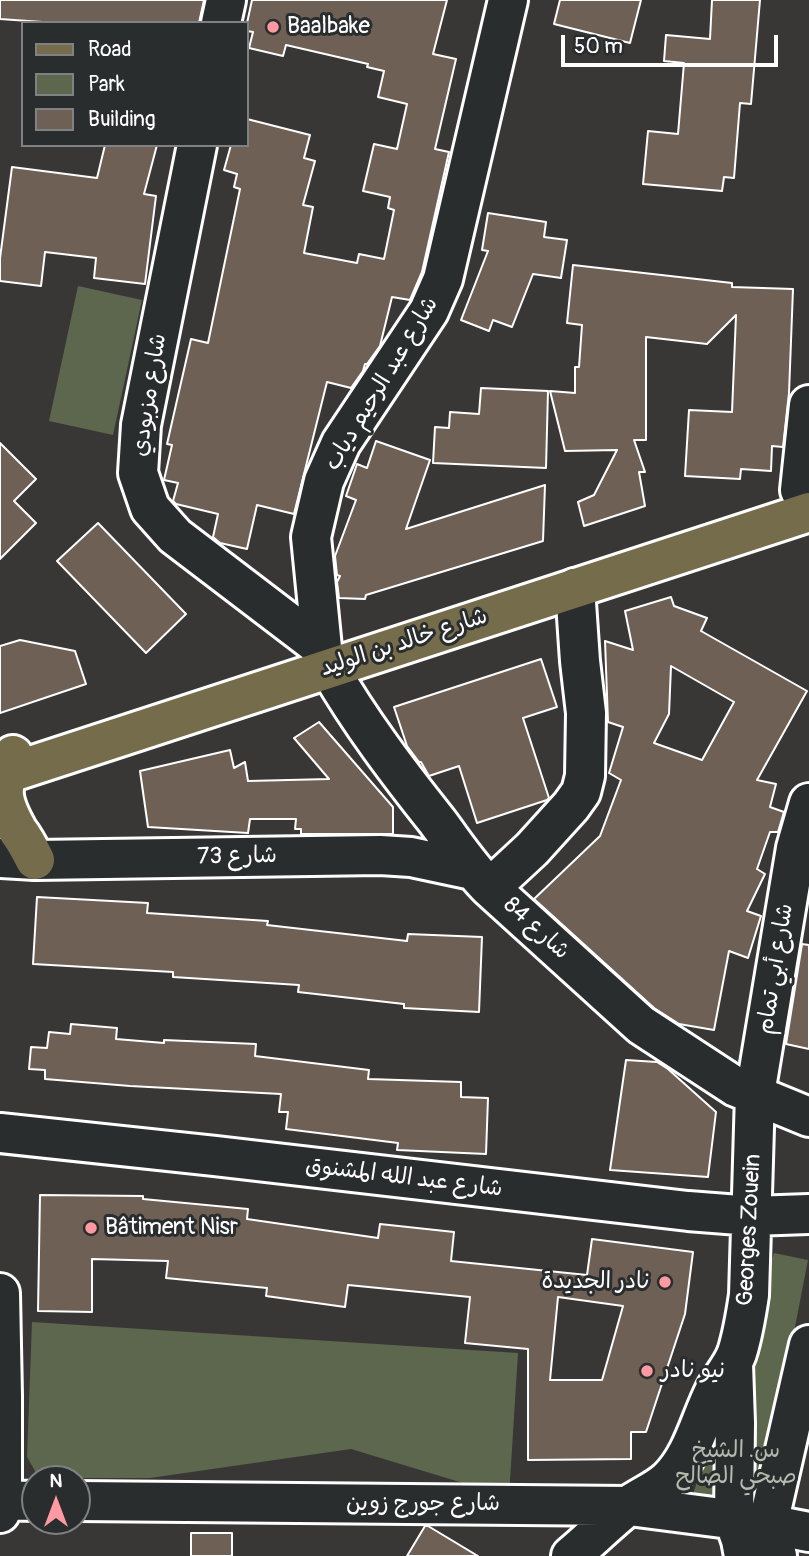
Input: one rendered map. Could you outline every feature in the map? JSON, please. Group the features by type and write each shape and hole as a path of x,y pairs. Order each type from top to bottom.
{"main road":[{"name":"شارع خالد بن الوليد","path":"6,761 326,658 575,568 806,496"},
{"name":"شارع خالد بن الوليد","path":"326,658 576,588 806,496"},
{"path":"6,761 1,794 18,859"}],"street":[{"path":"221,21 226,0"},
{"name":"شارع عبد الرحيم دياب","path":"326,658 311,537 324,481 341,443 429,311 443,279 508,0"},
{"name":"شارع مزبودي","path":"197,147 141,425 138,473 150,508 175,536 326,658"},
{"path":"806,496 809,405"},
{"path":"481,879 541,839 581,792 585,776 586,713 576,588"},
{"name":"شارع 84","path":"326,658 366,729 481,879 641,1025 736,1087 809,1117"},
{"name":"شارع أبي تمام","path":"755,1094 796,849 809,803"},
{"name":"شارع 73","path":"18,859 380,855 411,857 481,879"},
{"name":"Georges Zouein","path":"571,1556 629,1506 668,1480 687,1453 714,1392 733,1364 740,1344 749,1295 755,1094"},
{"name":"شارع عبد الله المشنوق","path":"0,1133 688,1211 752,1216 809,1214"},
{"path":"0,1293 2,1396 9,1504"},
{"path":"744,1556 741,1540 760,1533 809,1345"},
{"name":"Georges Zouein","path":"733,1364 735,1423 760,1533"},
{"name":"شارع جورج زوين","path":"91,1501 629,1506 760,1533 809,1532"}],"green space":[{"path":"78,286 142,300 113,435 49,421"},
{"name":"س. الشيخ صبحي الصالح","path":"774,1253 808,1260 762,1497 692,1497"},
{"path":"32,1322 518,1353 509,1497 351,1449 150,1478 91,1478 91,1465 32,1465 27,1457"}],"building":[{"path":"0,0 204,0 199,21 0,19"},
{"path":"252,0 447,0 433,54 456,59 435,149 449,152 422,272 410,300 392,297 380,346 365,364 351,388 327,382 294,514 257,505 247,549 220,543 213,537 218,514 176,504 173,501 178,483 164,480 172,445 167,444 191,339 208,343 240,189 234,187 237,174 224,170 230,147 248,147 248,119 310,135 304,158 315,161 303,205 313,207 304,253 357,263 359,254 384,259 394,210 388,208 390,197 363,191 374,144 397,149 407,104 378,97 384,71 367,67 368,64 286,45 283,56 249,48 253,32 248,31"},
{"path":"560,0 641,0 630,43 554,24"},
{"path":"712,0 760,0 751,104 740,103 734,178 724,177 722,191 643,184 648,131 678,134 684,63 664,61 666,35 710,39"},
{"path":"105,147 156,147 144,194 156,196 145,284 94,278 96,258 45,252 41,286 0,281 0,258 12,167 97,178"},
{"path":"488,213 546,222 544,237 567,240 561,278 533,274 512,327 493,320 489,331 461,320 488,251 482,250"},
{"path":"573,265 732,283 732,287 793,289 789,393 783,447 772,446 771,471 741,469 740,479 685,476 689,410 732,412 736,315 707,344 646,337 646,440 634,440 645,472 639,472 645,506 584,526 578,502 594,495 617,450 565,451 550,391 575,393 575,367 579,367 582,325 567,323"},
{"path":"481,388 548,391 546,468 433,463 435,427 449,428 450,412 479,414"},
{"path":"376,441 430,460 406,529 545,485 543,541 366,595 365,599 339,598 337,582 340,576 337,575 335,556 356,500 346,496 357,464 367,468"},
{"path":"0,443 36,479 14,501 36,523 0,559"},
{"path":"98,523 186,614 146,653 57,561"},
{"path":"671,597 674,606 707,618 701,631 807,691 757,780 776,784 770,807 784,812 778,832 770,832 757,869 765,874 747,911 761,916 748,958 729,951 714,1030 679,1024 654,1008 534,899 600,836 621,780 609,773 623,727 608,722 605,641 633,650 625,611","holes":["671,666 734,702 702,760 654,743 669,714"]},
{"path":"20,640 75,651 86,684 0,713 0,646"},
{"path":"541,659 557,707 523,718 549,798 477,823 459,766 429,776 407,746 394,707"},
{"path":"319,722 393,807 393,834 301,834 301,829 295,829 296,819 250,819 248,833 148,827 140,771 230,750 234,768 245,762 248,781 329,779 294,738"},
{"path":"37,897 148,903 147,913 268,921 267,925 407,941 408,934 482,937 479,1012 404,1008 404,1004 298,992 299,985 173,977 173,972 33,964"},
{"path":"802,944 809,945 809,1049 786,1044"},
{"path":"71,1024 117,1028 116,1039 164,1043 164,1040 256,1044 255,1056 369,1070 368,1079 461,1082 461,1097 488,1098 486,1154 397,1150 398,1143 286,1129 288,1112 279,1112 281,1094 45,1079 45,1070 29,1069 31,1047 47,1048 49,1032 70,1034"},
{"path":"626,1060 657,1062 716,1112 708,1177 610,1170"},
{"path":"40,1195 143,1196 143,1199 248,1209 247,1219 378,1238 380,1224 454,1232 451,1261 587,1275 592,1239 693,1252 685,1314 646,1432 631,1432 631,1459 528,1460 528,1349 465,1343 470,1297 348,1285 345,1307 266,1296 267,1288 166,1278 168,1261 92,1259 92,1312 38,1311","holes":["558,1297 623,1306 602,1380 550,1380"]},
{"path":"425,1526 428,1526 478,1556 407,1556"},
{"path":"191,1533 232,1533 232,1556 191,1556"}],"place":[{"name":"Baalbake","path":"273,27"},
{"name":"Bâtiment Nisr","path":"91,1228"},
{"name":"نادر الجديدة","path":"665,1282"},
{"name":"نيو نادر","path":"647,1371"}]}
